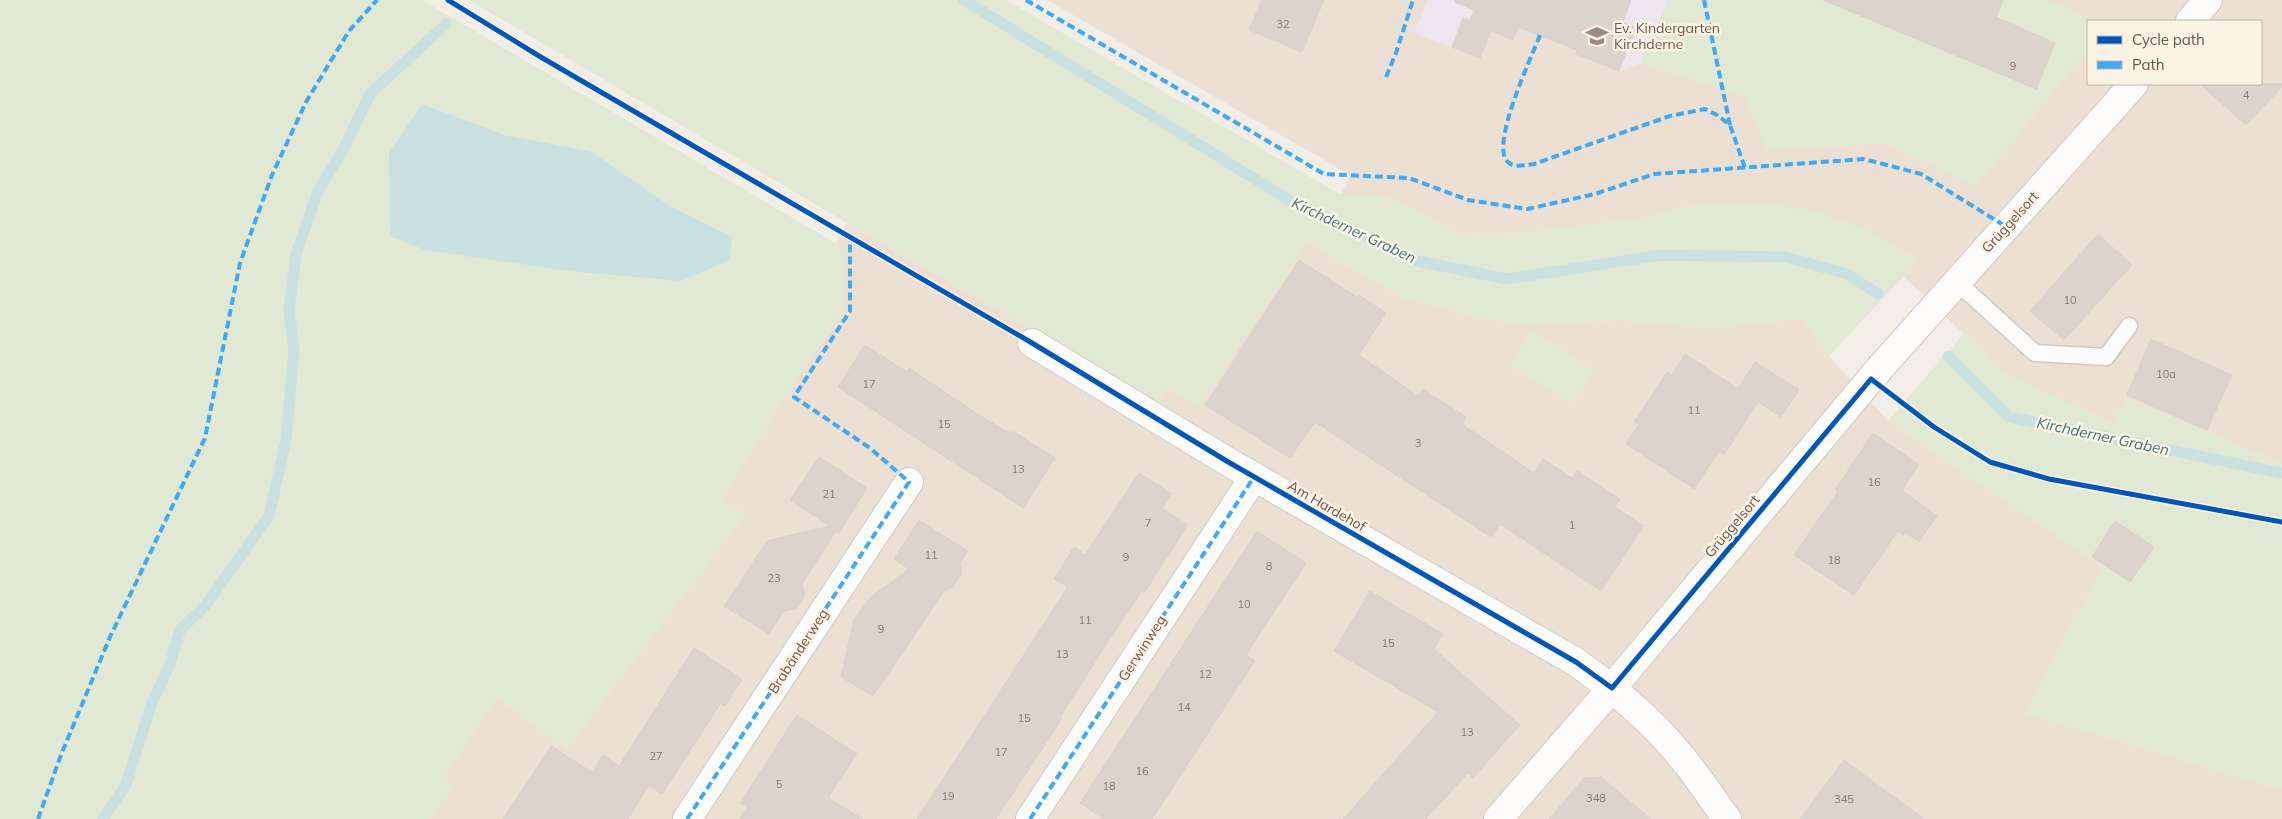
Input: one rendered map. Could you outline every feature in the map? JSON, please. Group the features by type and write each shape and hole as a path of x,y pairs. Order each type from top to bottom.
{"street":[{"path":"2191,20 2208,0"},
{"name":"Grüggelsort","path":"1498,819 1612,688 1880,368 2133,85"},
{"name":"Am Hardehof","path":"1032,343 1254,477 1576,662 1612,688 1647,719 1679,754 1726,819"},
{"name":"Gerwinweg","path":"1030,819 1254,477"},
{"name":"Brabänderweg","path":"687,819 909,482"}],"lane":[{"path":"1957,282 2035,353 2106,357 2129,326"}],"shaded area":[{"path":"1047,0 2282,0 2282,464 2126,398 2113,424 2007,375 1904,277 1918,260 1771,204 1723,204 1678,208 1651,217 1535,232 1456,234 1418,210 1378,195 1341,195 1350,175"},
{"name":"Ev. Kindergarten Kirchderne","path":"1428,0 1668,0 1641,64 1619,71 1576,54 1577,50 1518,27 1513,40 1491,32 1480,58 1414,33"},
{"path":"847,223 1160,402 1168,388 1200,406 1307,242 1402,297 1478,318 1526,324 1620,320 1707,328 1802,319 1829,356 1888,421 2103,567 2025,713 2282,790 2282,819 430,819 453,785 443,778 497,698 567,749 745,514 722,499 779,406 843,257 835,243"}],"green space":[{"path":"0,0 422,0 835,243 843,257 845,308 779,406 722,499 746,514 567,749 497,698 443,778 453,785 430,819 0,819","holes":["422,104 505,135 592,152 670,206 732,237"]},
{"path":"469,0 1006,0 1341,195 1377,195 1418,210 1456,234 1535,232 1651,217 1678,208 1723,204 1771,204 1817,212 1865,229 1919,260 1829,356 1802,319 1707,328 1620,320 1526,324 1478,318 1402,297 1307,242 1200,406 1169,388 1160,402 847,223"},
{"path":"1668,0 2046,0 2096,20 2087,20 2087,51 1976,187 1887,144 1766,150 1746,97 1641,64"},
{"path":"1531,330 1594,370 1572,404 1509,365"},
{"path":"1964,333 2007,375 2113,424 2125,398 2282,464 2282,790 2025,713 2103,567 1888,421"}],"water":[{"path":"422,104 505,135 592,152 670,206 732,237 730,260 681,281 569,271 425,250 390,236 389,153"}],"building":[{"path":"1262,0 1324,0 1302,52 1249,30"},
{"name":"Ev. Kindergarten Kirchderne","path":"1455,0 1631,0 1623,22 1636,28 1619,71 1576,54 1577,50 1518,27 1513,40 1491,31 1480,58 1452,47 1463,18 1470,20 1474,10 1455,2"},
{"path":"1823,0 2003,0 1996,17 2055,43 2036,89"},
{"path":"2282,84 2282,87 2246,125 2201,85"},
{"path":"2098,234 2132,265 2064,340 2030,311"},
{"path":"1299,260 1386,313 1359,355 1418,396 1423,389 1466,417 1462,424 1534,473 1543,459 1572,478 1577,471 1620,499 1615,507 1644,526 1601,591 1500,524 1491,537 1315,422 1290,458 1205,405"},
{"path":"2151,339 2232,375 2207,430 2127,395"},
{"path":"865,345 907,372 909,368 979,415 1011,434 1013,431 1055,458 1023,508 838,387"},
{"path":"1685,354 1758,402 1724,455 1719,451 1694,489 1626,444 1639,424 1634,422 1667,372 1672,375"},
{"path":"1755,362 1799,390 1781,417 1738,389"},
{"path":"1873,433 1919,465 1902,490 1937,516 1919,542 1905,532 1903,535 1898,531 1854,595 1794,555 1838,491 1835,490"},
{"path":"819,457 867,488 839,533 836,531 802,584 805,595 797,608 784,611 769,634 724,606 767,541 829,526 790,500"},
{"path":"1139,473 1172,494 1162,508 1188,525 1144,593 1142,591 1100,654 1060,717 1062,719 996,819 917,819 1068,587 1054,579 1074,547 1085,555"},
{"path":"919,520 968,551 960,563 962,573 952,588 945,590 873,696 841,677 854,619 872,596 909,569 894,559"},
{"path":"2115,521 2154,547 2130,582 2092,557"},
{"path":"1257,531 1306,563 1246,655 1255,661 1152,819 1104,819 1080,803"},
{"path":"1370,591 1443,634 1434,649 1520,725 1473,778 1468,773 1426,819 1343,819 1438,712 1334,651"},
{"path":"694,648 742,679 725,706 721,703 662,794 649,785 628,819 503,819 551,746 592,772 603,755 619,766"},
{"path":"797,715 857,754 828,798 863,819 740,819 747,807 740,803"},
{"path":"1844,760 1882,788 1924,819 1800,819"},
{"path":"1601,777 1651,819 1549,819 1584,778"}],"waterway":[{"name":"Kirchderner Graben","path":"964,0 1289,200 1417,261 1507,279 1661,255 1786,257 1847,274 1878,294"},
{"path":"103,819 126,785 151,705 170,664 180,630 205,606 269,516 286,440 294,350 289,309 296,254 318,191 344,148 370,94 446,24"},
{"name":"Kirchderner Graben","path":"1948,356 2009,417 2282,473"}],"marked path":[{"path":"38,819 61,755 110,637 205,438 240,263 272,175 306,102 349,31 377,0"},
{"path":"1026,0 1324,174 1409,178 1468,200 1527,209 1595,194 1654,174 1864,159 1921,174 2005,226"},
{"path":"1386,77 1413,0"},
{"path":"1704,0 1730,125"},
{"path":"1540,35 1521,80 1508,121 1504,139 1504,153 1511,164 1520,166 1534,164 1670,116 1705,109 1730,125 1745,168"},
{"path":"687,819 909,482 870,448 794,397 850,311 850,237"},
{"path":"1030,819 1254,477"}],"cycle path":[{"path":"448,0 539,56 1032,343 1230,463 1576,662 1612,688 1871,379 1934,427 1990,462 2049,479 2282,522"}],"place":[{"name":"Ev. Kindergarten Kirchderne","path":"1597,36"}]}
